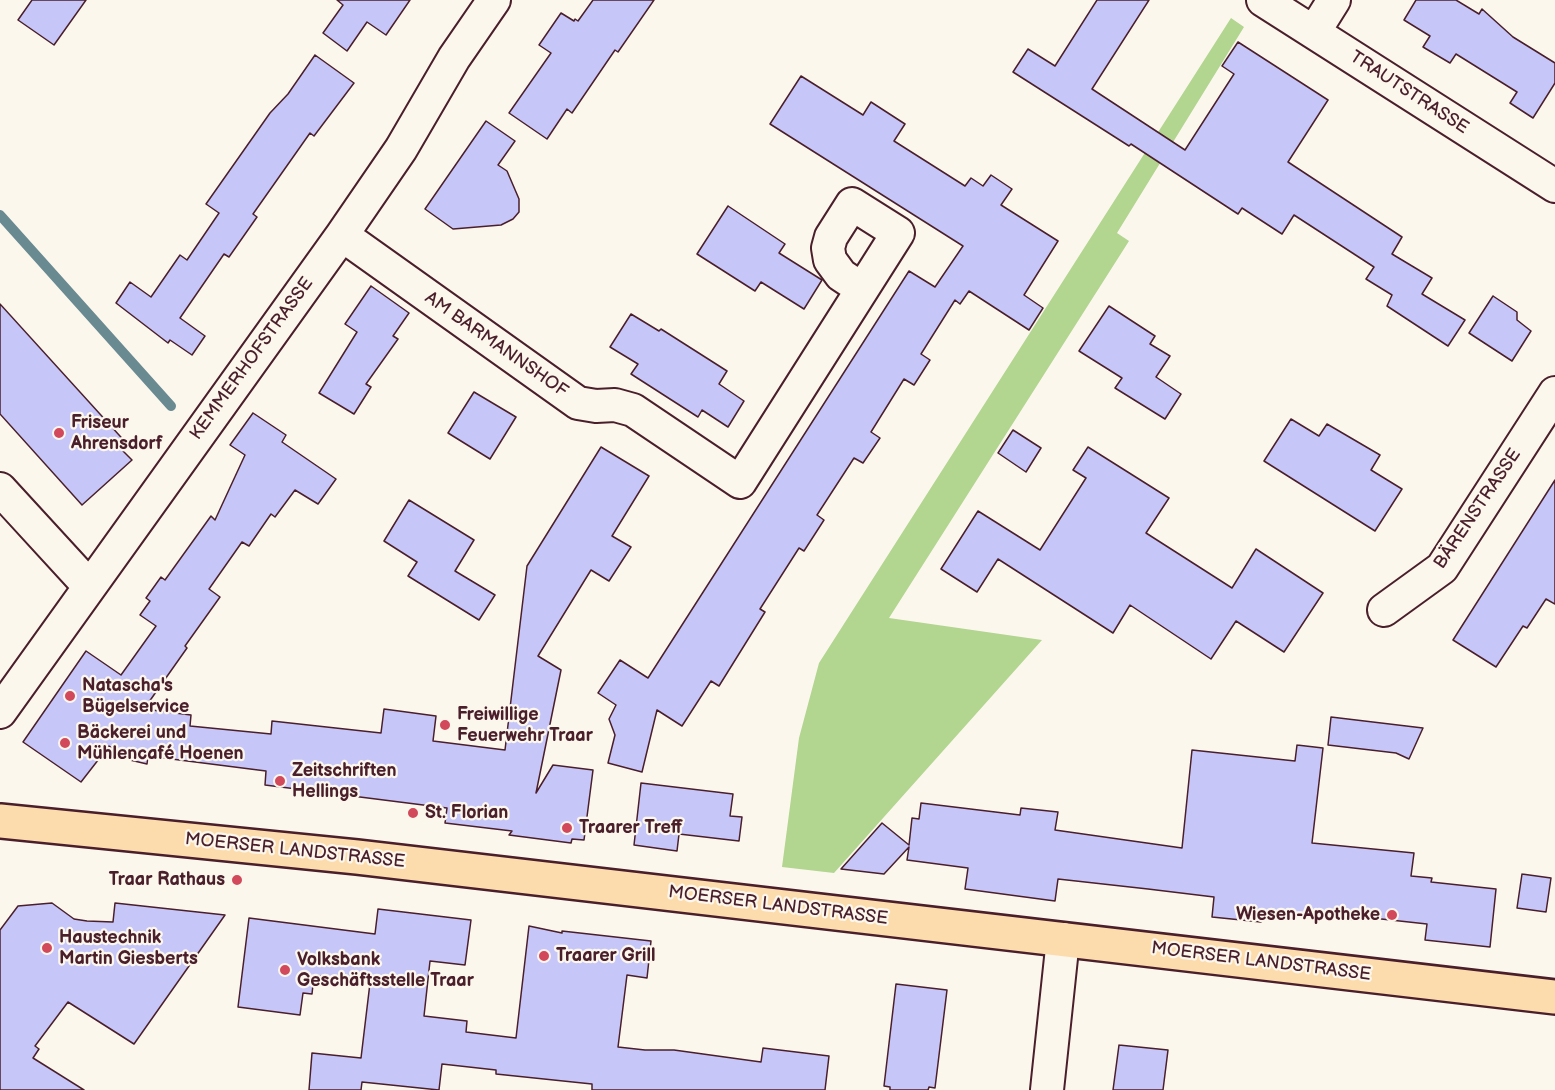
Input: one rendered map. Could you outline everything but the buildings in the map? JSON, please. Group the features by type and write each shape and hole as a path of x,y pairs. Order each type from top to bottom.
{"main road":[{"name":"MOERSER LANDSTRASSE","path":"0,821 347,856 1555,997"}],"street":[{"name":"KEMMERHOFSTRASSE","path":"0,712 342,235 401,149 442,75 494,0"},
{"name":"TRAUTSTRASSE","path":"1263,0 1555,186"},
{"path":"1314,32 1334,0"},
{"name":"AM BARMANNSHOF","path":"342,235 578,403 596,406 615,405 633,410 740,482 862,289"},
{"name":"BÄRENSTRASSE","path":"1384,610 1442,568 1555,393"},
{"path":"0,489 89,586"},
{"path":"1047,1090 1063,939"}],"green space":[{"path":"1231,18 1244,27 1117,233 1129,241 889,618 1042,640 834,873 782,867 799,738 819,663"}],"waterway":[{"path":"0,215 171,406"}],"place":[{"name":"Friseur Ahrensdorf","path":"59,433"},
{"name":"Natascha's Bügelservice","path":"70,696"},
{"name":"Freiwillige Feuerwehr Traar","path":"445,725"},
{"name":"Bäckerei und Mühlencafé Hoenen","path":"65,743"},
{"name":"Zeitschriften Hellings","path":"280,781"},
{"name":"St. Florian","path":"413,813"},
{"name":"Traarer Treff","path":"567,828"},
{"name":"Traar Rathaus","path":"237,880"},
{"name":"Wiesen-Apotheke","path":"1392,915"},
{"name":"Haustechnik Martin Giesberts","path":"47,948"},
{"name":"Traarer Grill","path":"544,956"},
{"name":"Volksbank Geschäftsstelle Traar","path":"285,970"}]}
